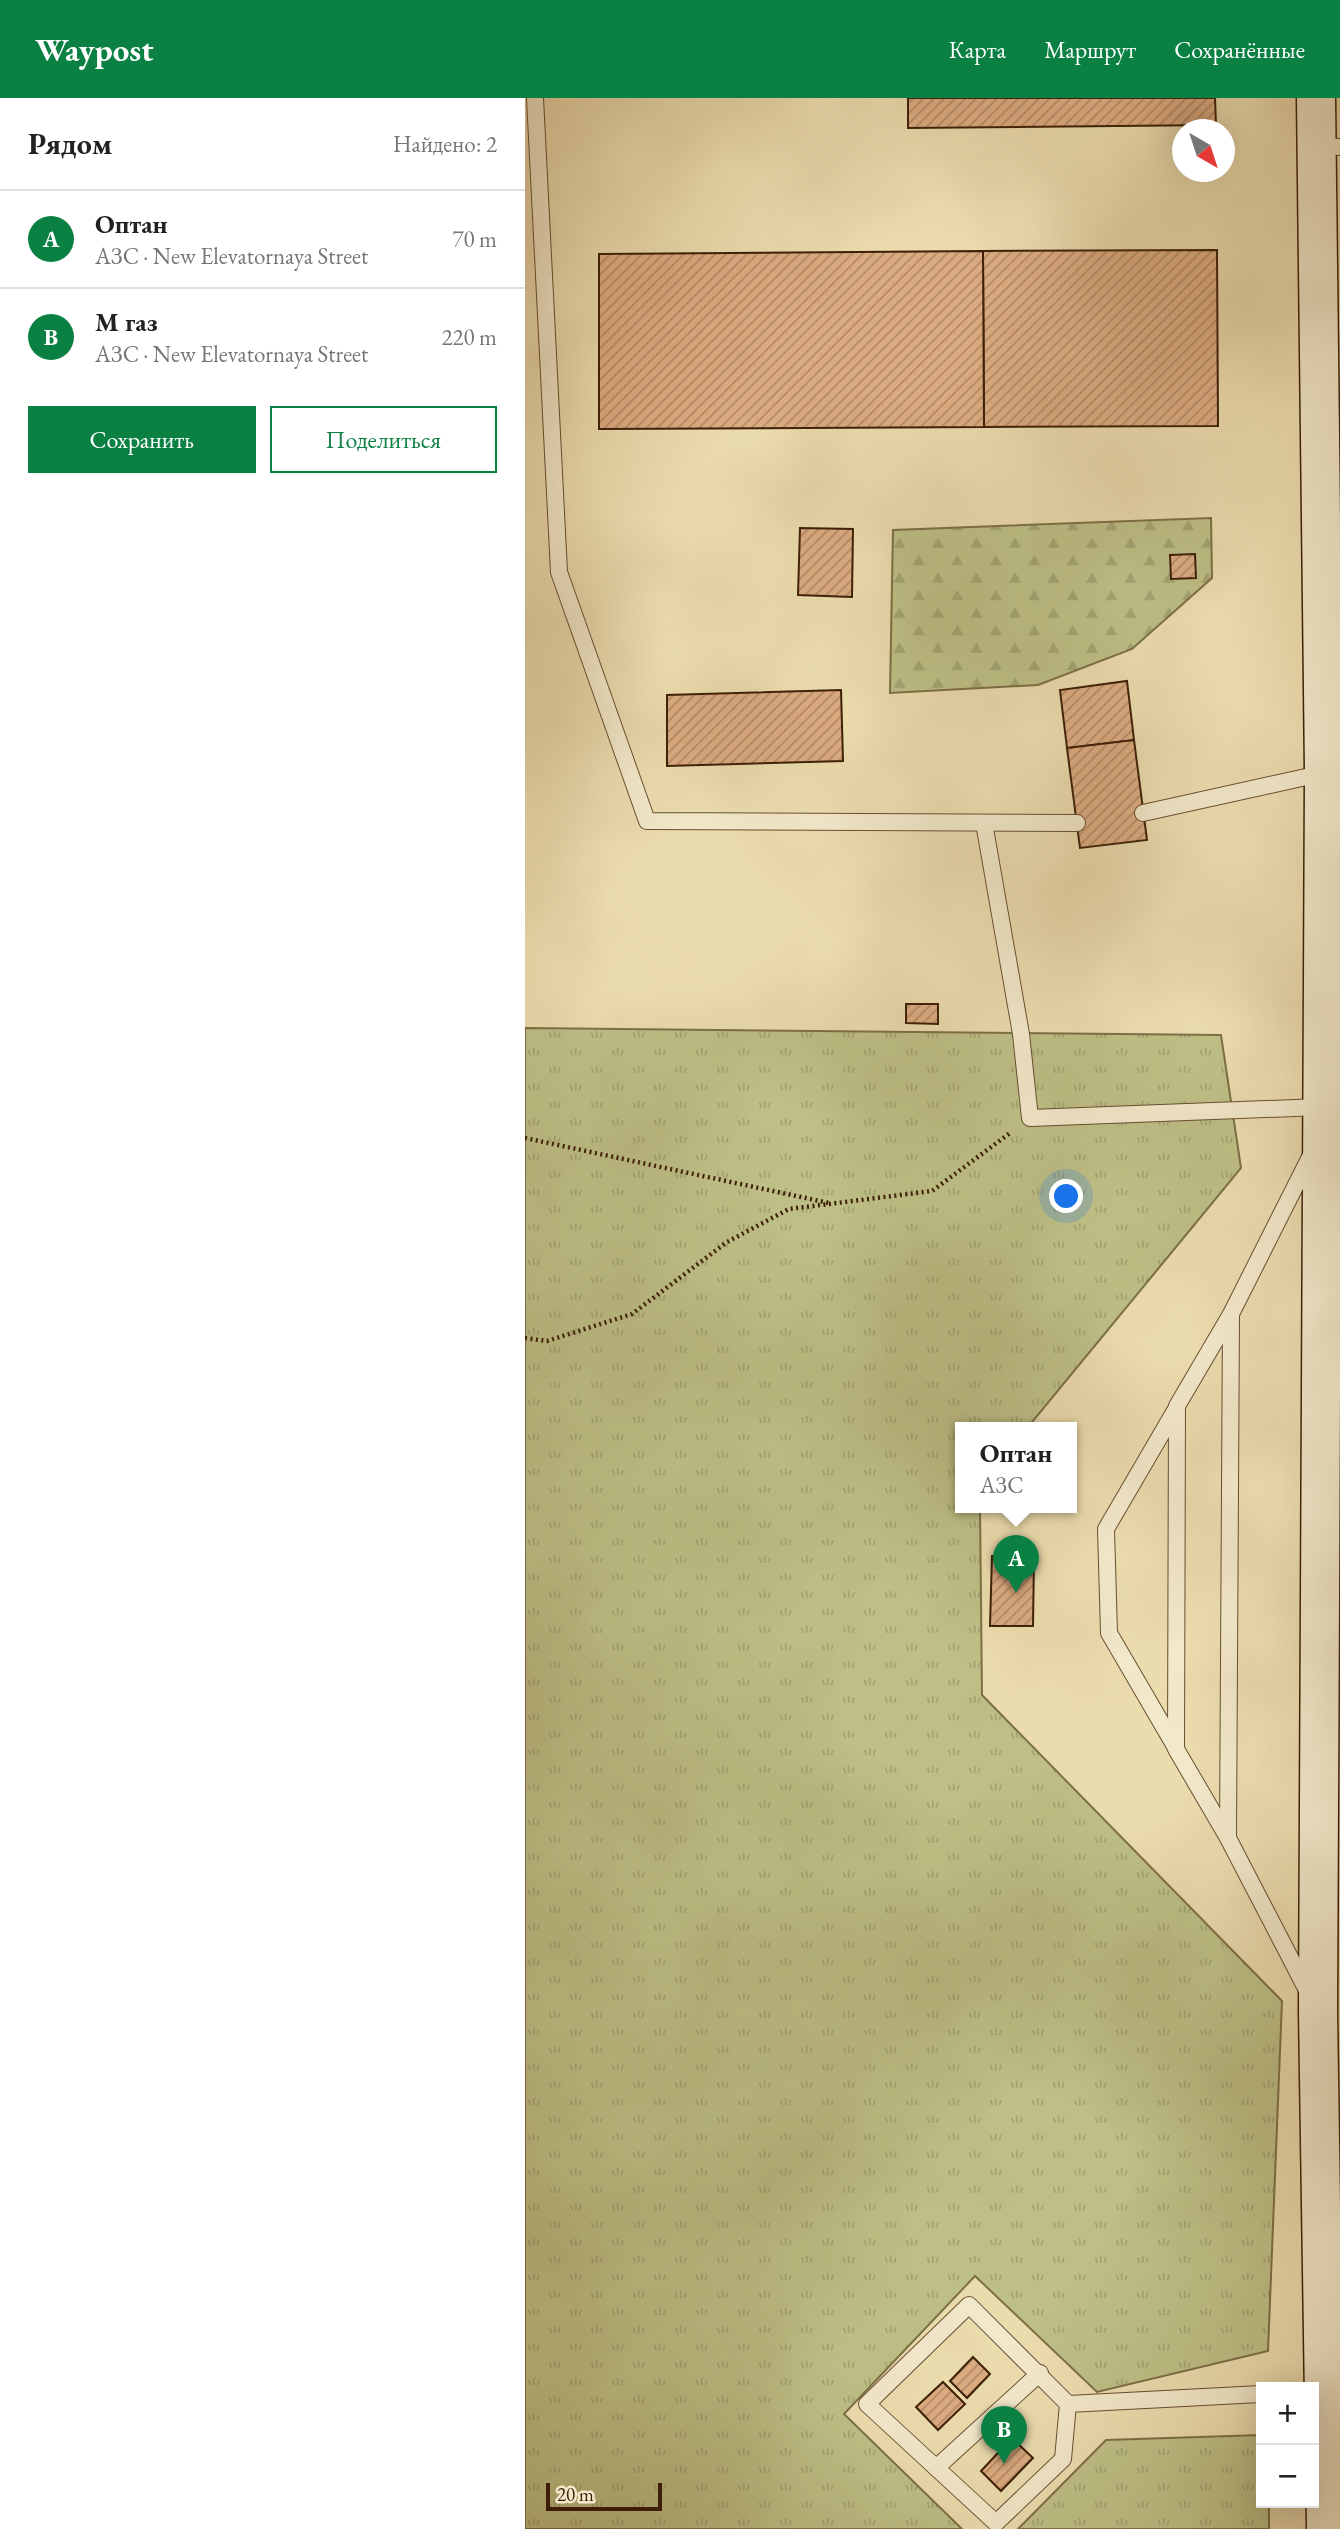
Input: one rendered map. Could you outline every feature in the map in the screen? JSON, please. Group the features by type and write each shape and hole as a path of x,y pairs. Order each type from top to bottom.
{"main road":[{"path":"1316,98 1327,146 1318,2011 1331,2262 1319,2391 1327,2529"}],"lane":[{"path":"535,98 559,572 647,821 1077,823"},
{"path":"1143,813 1324,772"},
{"path":"984,822 1021,1034 1030,1118 1321,1121 1231,1314 1106,1529 1109,1633 1228,1838 1318,2011"},
{"path":"1228,1838 1231,1314"},
{"path":"1176,1749 1177,1406"},
{"path":"969,2305 1040,2373 1068,2404 1063,2459 996,2523 867,2404 969,2305"},
{"path":"936,2468 1040,2373"},
{"path":"1068,2404 1256,2394"}],"path":[{"path":"525,1338 547,1341 632,1314 727,1242 789,1209 932,1191 1030,1118"},
{"path":"525,1138 832,1204"}],"green space":[{"path":"1211,518 1212,578 1132,649 1038,685 890,693 893,530"},
{"path":"525,1028 1221,1035 1241,1168 1032,1422 955,1422 955,1513 980,1513 982,1695 1282,2001 1268,2351 1097,2392 975,2276 844,2414 962,2529 525,2529"},
{"path":"1256,2435 1256,2508 1269,2508 1269,2529 1018,2529 1106,2440"}],"building":[{"path":"908,98 1215,98 1216,119 1172,119 1172,125 908,128"},
{"path":"1217,250 1218,426 984,427 983,251"},
{"path":"983,251 984,427 599,429 599,254"},
{"path":"800,528 853,529 852,597 798,595"},
{"path":"1195,554 1196,578 1171,579 1170,555"},
{"path":"1127,681 1134,740 1067,748 1060,690"},
{"path":"841,690 843,761 667,766 667,695"},
{"path":"1134,740 1147,840 1080,848 1067,748"},
{"path":"906,1004 938,1004 938,1024 906,1023"},
{"path":"992,1556 1034,1556 1033,1626 990,1626"},
{"path":"973,2357 990,2374 967,2398 950,2381"},
{"path":"943,2382 965,2404 938,2430 916,2407"},
{"path":"1012,2438 1033,2458 1001,2491 981,2471"}],"place":[{"name":"Оптан","path":"1016,1593"},
{"name":"М газ","path":"1004,2464"}]}
